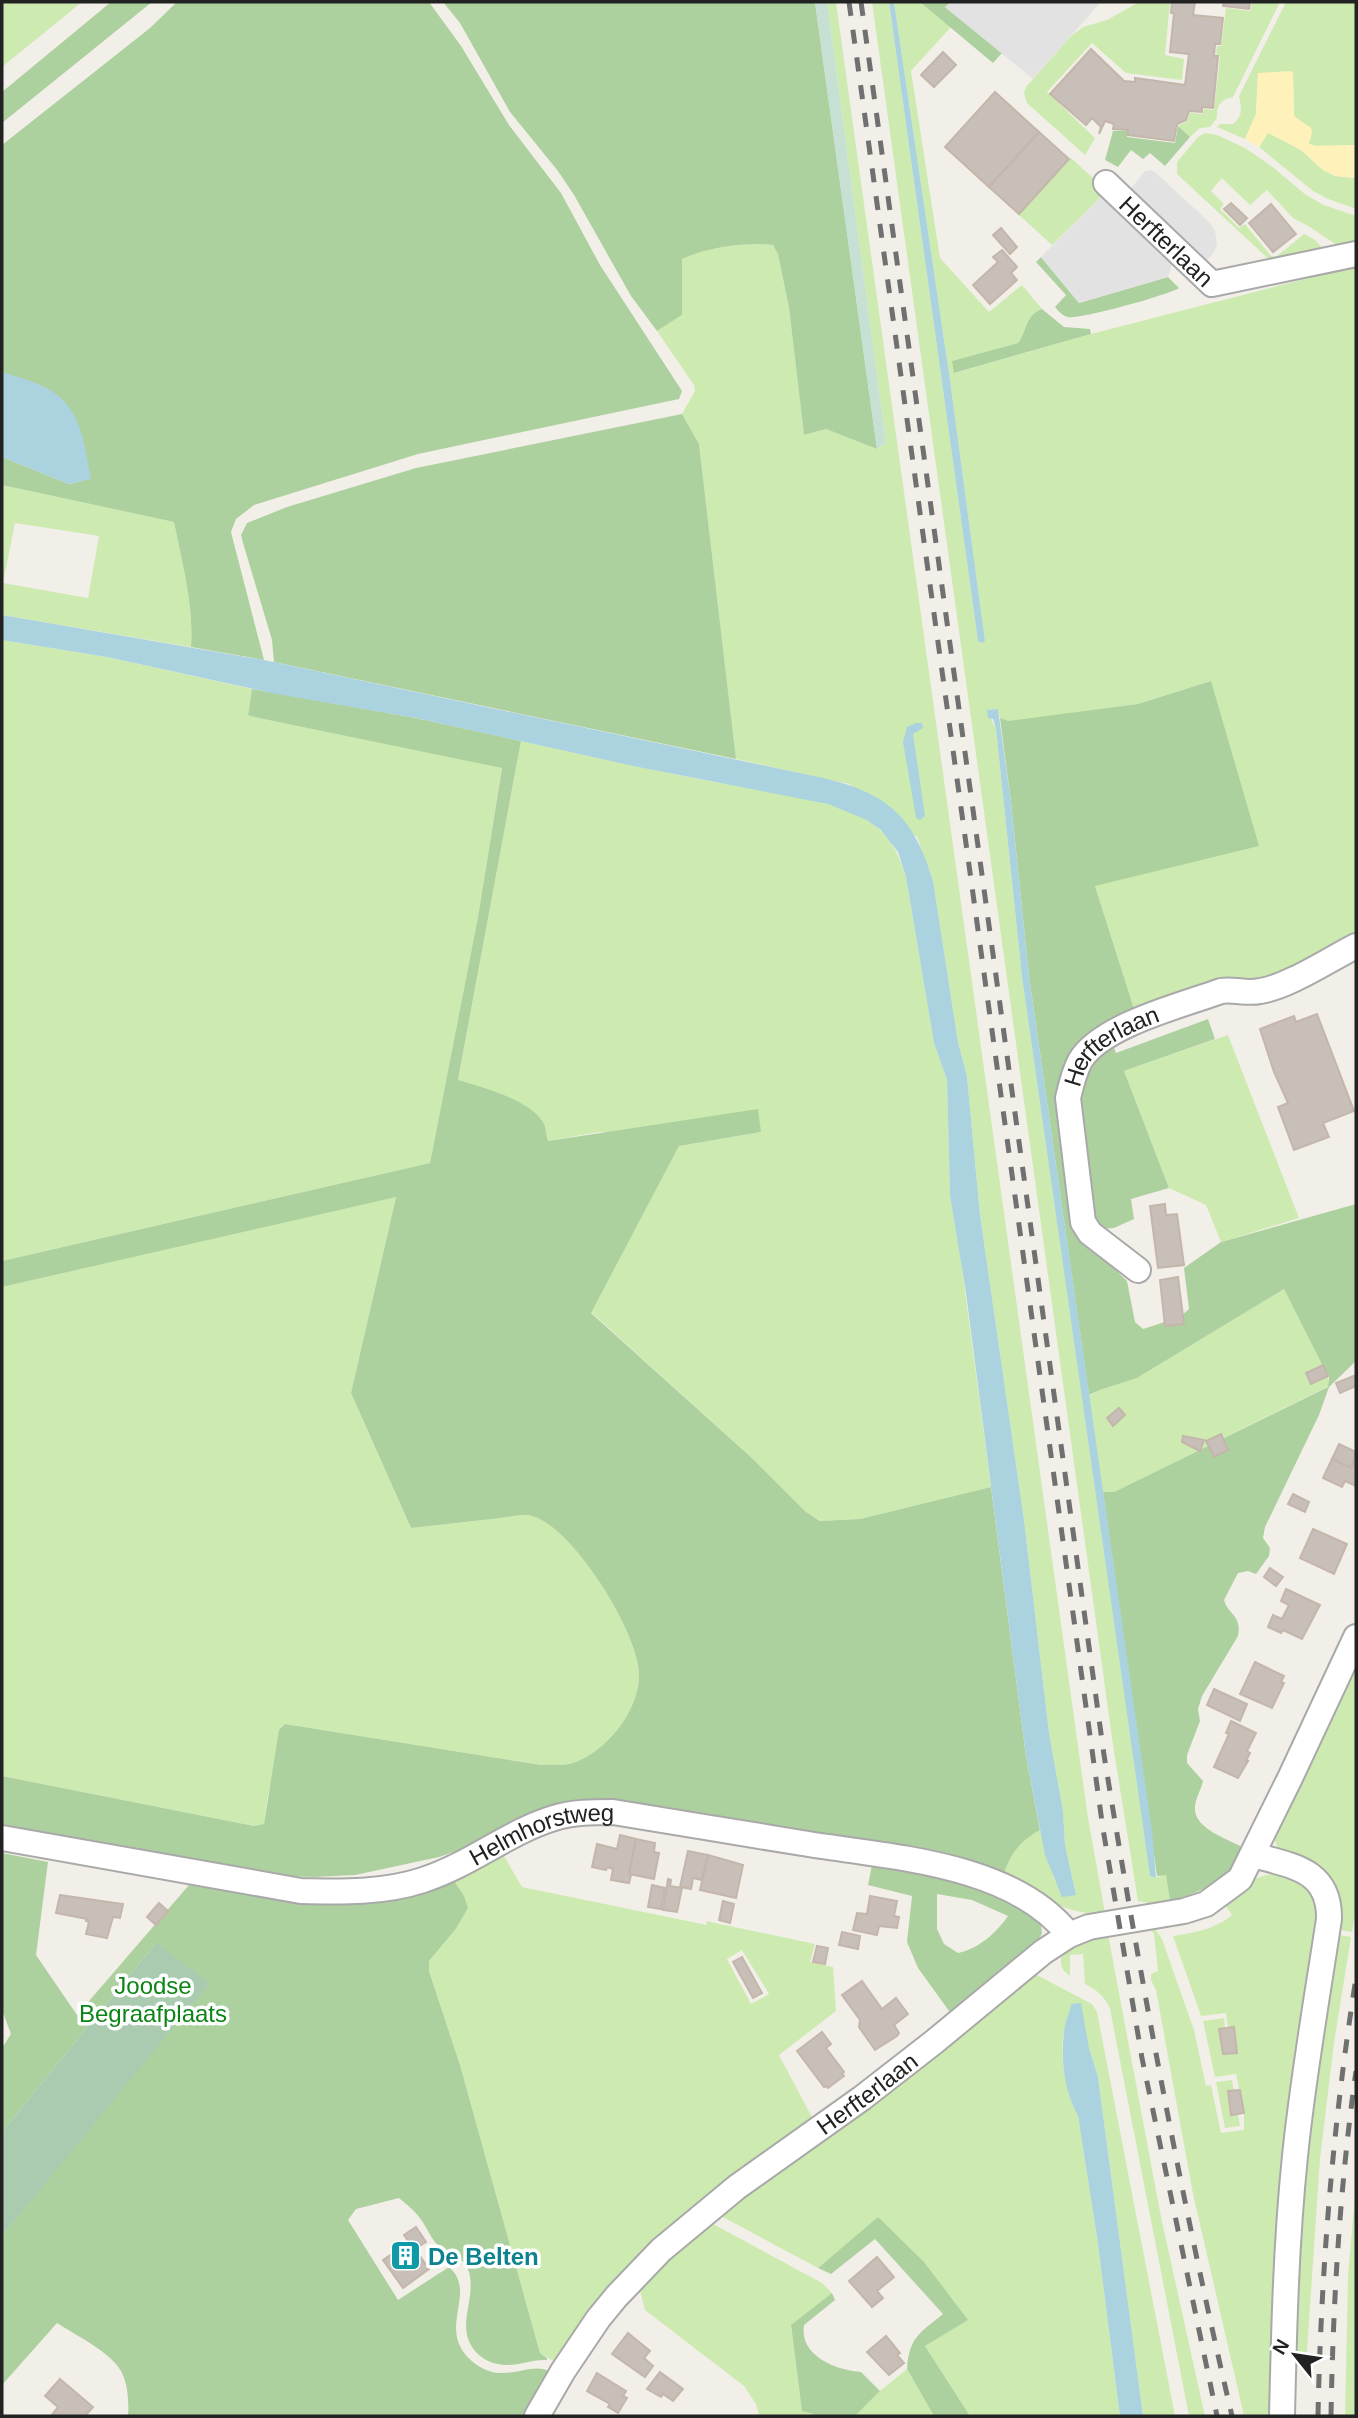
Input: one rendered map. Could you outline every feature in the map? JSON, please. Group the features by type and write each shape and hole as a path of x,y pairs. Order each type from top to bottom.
{"street":[{"name":"Herfterlaan","path":"1106,183 1212,284 1356,254"},
{"name":"Herfterlaan","path":"1138,1270 1090,1233 1083,1222 1068,1098 1081,1059 1110,1033 1132,1023 1221,991 1261,991 1279,986 1356,946"},
{"name":"Herfterlaan","path":"537,2416 598,2319 636,2274 685,2228 898,2070 1043,1952 1069,1935 1090,1927 1206,1905 1240,1879 1356,1637"},
{"name":"Helmhorstweg","path":"2,1838 301,1891 339,1892 381,1889 422,1881 474,1859 513,1836 554,1818 583,1812 613,1812 921,1863 982,1877 1040,1906 1056,1919 1069,1935"},
{"path":"1253,1855 1306,1873 1317,1880 1323,1887 1329,1905 1295,2155 1285,2274 1282,2416"}],"green space":[{"path":"2,2 82,2 2,67"},
{"path":"111,2 152,2 2,123 2,92"},
{"path":"177,2 429,2 461,46 509,125 561,193 600,265 682,391 679,399 418,454 254,505 236,519 231,532 264,660 191,647 189,600 174,522 2,485 2,457 69,484 90,479 48,389 2,372 2,145 150,28"},
{"path":"443,2 815,2 877,449 826,429 804,435 789,308 778,254 773,245 726,246 682,259 682,315 657,331 631,296 574,195 510,112 460,23"},
{"path":"815,2 827,2 886,443 877,449"},
{"path":"827,2 836,2 1088,1818 1105,1913 1065,1908 1003,1877 1016,1849 1040,1830 1054,1879 1076,1895 1065,1845 1063,1811 1049,1733 1024,1520 980,1215 967,1077 958,1042 933,881 917,837 849,784 736,759 699,444 682,414 695,391 694,385 657,331 682,315 682,259 726,246 773,245 778,254 789,308 804,435 826,429 877,449 886,443"},
{"path":"872,2 889,2 978,641 985,641 950,380 894,2 920,2 951,27 911,71 940,258 989,312 1022,285 1042,309 1029,319 1018,343 953,361 955,373 1091,334 1356,266 1356,936 1261,983 1135,1012 1095,886 1211,681 1138,704 1008,722 1000,718 998,709 987,710 996,729 1022,977 1150,1875 1155,1878 1166,1874 1170,1901 1156,1904 1138,1901 1113,1745"},
{"path":"920,2 951,2 945,7 1002,53 993,63"},
{"path":"1139,2 1170,2 1165,55 1184,59 1182,80 1126,73 1092,43 1047,92 1095,138 1085,155 1027,103 1024,93 1026,87 1071,36 1083,27 1107,20"},
{"path":"1252,2 1280,2 1233,97 1220,104 1217,118 1210,127 1200,128 1190,137 1178,126 1187,121 1190,113 1203,114 1204,109 1214,110 1220,56 1216,54 1217,46 1221,46 1226,8 1250,11"},
{"path":"1286,2 1356,2 1356,145 1309,144 1294,116 1293,73 1258,73 1256,114 1245,139 1217,127 1220,124 1233,124 1239,117 1239,96"},
{"path":"1178,126 1190,137 1165,166 1150,153 1143,159 1131,150 1118,167 1105,160 1113,131 1127,131 1127,137 1175,143"},
{"path":"1268,132 1301,150 1323,170 1335,176 1356,178 1356,209 1313,191 1259,147"},
{"path":"1205,133 1217,135 1245,148 1306,195 1324,205 1356,216 1356,247 1344,250 1293,218 1267,190 1250,205 1222,178 1211,191 1224,204 1220,209 1239,228 1245,224 1271,256 1276,257 1304,234 1315,240 1324,250 1275,265 1177,174 1177,162 1198,137"},
{"path":"1071,158 1107,191 1052,245 1018,214"},
{"path":"1041,257 1079,303 1168,277 1179,288 1123,306 1067,317 1055,307 1066,295 1036,262"},
{"path":"1042,309 1064,327 1090,329 1091,334 954,373 952,361 1018,343 1029,319"},
{"path":"682,414 699,444 736,759 274,662 272,640 241,535 247,523 287,507 416,468"},
{"path":"2,485 174,522 189,600 191,647 2,615","holes":["15,523 99,536 88,598 3,583"]},
{"path":"2,640 107,657 252,689 248,714 254,717 502,767 478,917 430,1163 2,1261"},
{"path":"1211,681 1259,846 1095,886 1135,1012 1072,1062 1081,1237 1127,1281 1135,1322 1143,1329 1180,1317 1189,1309 1184,1268 1221,1242 1356,1204 1356,1361 1329,1387 1319,1415 1265,1527 1263,1538 1270,1548 1269,1556 1256,1574 1248,1571 1238,1573 1224,1600 1237,1620 1238,1636 1202,1696 1198,1709 1200,1721 1187,1755 1187,1763 1203,1781 1195,1808 1200,1822 1206,1828 1244,1848 1223,1877 1204,1889 1170,1901 1166,1875 1157,1876 1103,1492 1114,1492 1328,1387 1329,1378 1284,1289 1137,1378 1089,1395 1029,976 1000,718 1008,721 1138,704"},
{"path":"252,689 416,718 521,741 458,1080 480,1086 529,1108 544,1124 548,1141 758,1109 761,1132 679,1146 591,1313 753,1459 806,1512 820,1521 860,1519 991,1487 1026,1756 1040,1830 1016,1849 1003,1877 639,1807 477,1844 439,1857 355,1875 314,1877 283,1876 2,1828 2,1776 254,1826 264,1824 279,1730 285,1724 541,1765 569,1764 586,1757 609,1739 628,1715 638,1687 636,1655 616,1608 584,1560 566,1539 548,1524 525,1515 411,1528 351,1393 396,1197 2,1287 2,1261 430,1163 478,917 502,768 254,717 248,715"},
{"path":"521,741 834,805 869,821 893,846 906,877 934,1043 947,1080 950,1195 991,1487 860,1519 821,1521 806,1512 753,1459 591,1312 679,1146 761,1132 599,1132 547,1141 543,1124 528,1108 505,1096 458,1081"},
{"path":"1208,1019 1215,1039 1124,1071 1169,1188 1131,1199 1134,1219 1114,1228 1102,1229 1091,1219 1077,1086 1083,1069 1113,1045 1116,1053"},
{"path":"1228,1035 1299,1218 1221,1242 1206,1205 1169,1188 1124,1071"},
{"path":"396,1196 351,1393 411,1528 529,1515 548,1524 566,1539 584,1559 616,1608 636,1655 638,1687 628,1715 609,1739 586,1757 569,1764 542,1765 285,1724 264,1824 254,1826 2,1776 2,1287"},
{"path":"1284,1289 1327,1370 1329,1386 1114,1492 1103,1492 1089,1396 1137,1378"},
{"path":"1356,1653 1356,1908 1352,1932 1334,1929 1337,1910 1279,1851 1273,1836"},
{"path":"501,1851 522,1887 815,1944 810,1962 833,1967 836,2011 779,2055 814,2121 743,2168 676,2220 625,2272 555,2362 540,2353 460,2065 429,1971 429,1961 455,1930 452,1878","holes":["742,1950 769,1994 751,2004 727,1959"]},
{"path":"2,1853 48,1862 36,1955 77,2015 189,1885 260,1895 452,1878 464,1896 468,1908 455,1930 429,1961 429,1971 460,2065 540,2353 547,2360 504,2365 490,2362 479,2355 467,2336 471,2283 467,2267 438,2245 417,2214 399,2198 356,2209 348,2220 398,2300 449,2267 457,2278 460,2289 456,2327 458,2340 464,2352 477,2365 498,2373 535,2369 550,2372 526,2416 128,2416 127,2388 111,2358 57,2323 2,2385 2,2236 98,2117 156,1943 2,2132 2,2048 11,2034 2,2010"},
{"path":"873,1860 943,1873 1019,1903 1041,1923 1042,1933 1038,1942 952,2015 918,1968 907,1942 912,1896 868,1885","holes":["937,1894 972,1900 1008,1916 987,1939 958,1953 944,1944 937,1929"]},
{"path":"1279,1873 1303,1883 1319,1904 1276,2416 1244,2416 1193,2194 1156,1990 1151,1980 1151,1974 1158,1971 1154,1934 1149,1927 1153,1926 1162,1939 1194,2030 1206,2086 1211,2085 1221,2133 1244,2130 1244,2113 1236,2074 1215,2077 1203,2021 1224,2018 1225,2028 1219,2029 1223,2054 1237,2052 1234,2027 1228,2027 1226,2013 1201,2016 1173,1936 1204,1930 1226,1920 1232,1915 1225,1905 1243,1887 1261,1876"},
{"path":"1108,1934 1161,2217 1205,2416 1189,2416 1110,2009 1100,1994 1085,1984 1083,1954 1070,1955 1070,1976 1061,1964 1065,1949 1071,1945"},
{"path":"1333,1934 1351,1937 1334,2043 1320,2159 1306,2366 1289,2366 1291,2275"},
{"name":"Joodse Begraafplaats","path":"156,1943 210,1983 2,2236 2,2132"},
{"path":"1033,1973 1092,2004 1097,2012 1175,2416 1143,2416 1098,2077 1082,2013 1070,2013 1063,2038 1063,2065 1068,2092 1078,2116 1120,2416 970,2416 925,2346 967,2320 878,2218 818,2268 719,2215"},
{"path":"1232,2080 1240,2126 1225,2128 1216,2082"},
{"path":"1356,2183 1356,2416 1345,2416 1348,2277"},
{"path":"878,2217 924,2262 968,2320 925,2346 970,2416 934,2416 907,2369 913,2343 922,2331 943,2314 875,2239 831,2274 818,2268"},
{"path":"706,2222 822,2283 832,2293 791,2326 802,2410 815,2414 814,2416 759,2416 756,2404 744,2386 645,2310 639,2287"},
{"path":"832,2293 835,2300 804,2325 804,2336 807,2345 821,2359 841,2368 861,2372 880,2391 855,2416 814,2416 802,2411 791,2325"},
{"path":"907,2369 934,2416 855,2416 880,2391"}],"sand":[{"path":"1291,71 1294,116 1311,128 1309,144 1356,145 1356,178 1335,176 1323,170 1301,150 1268,133 1259,147 1245,139 1256,114 1258,73"}],"shaded area":[{"path":"951,2 1099,4 1033,79 945,7"},
{"path":"1151,170 1209,222 1215,231 1217,245 1203,264 1129,191 1145,171"},
{"path":"1107,191 1121,213 1172,264 1168,277 1079,303 1041,257"}],"water":[{"path":"889,2 894,2 950,380 985,641 982,643 978,641"},
{"path":"2,372 43,386 68,406 80,428 91,479 69,484 2,457"},
{"path":"2,615 264,660 823,778 865,791 895,811 907,824 917,840 933,881 958,1042 967,1077 980,1215 1024,1520 1049,1733 1063,1811 1065,1845 1076,1895 1062,1897 1045,1855 1026,1756 966,1293 950,1195 947,1080 934,1043 906,877 898,852 881,830 867,820 828,804 638,767 416,718 277,694 107,657 2,640"},
{"path":"998,709 1011,802 1029,976 1152,1831 1156,1878 1150,1876 1022,977 996,729 993,719 988,718 987,710"},
{"path":"922,723 923,728 913,734 925,816 920,820 916,818 903,742 907,727"},
{"path":"1081,2003 1089,2048 1098,2077 1143,2416 1120,2416 1078,2116 1064,2072 1065,2025 1071,2004"}],"building":[{"path":"1172,2 1195,2 1193,15 1223,18 1220,44 1215,44 1214,56 1218,56 1213,108 1202,107 1202,112 1189,111 1186,120 1177,124 1174,141 1128,135 1128,130 1113,129 1114,124 1105,121 1099,134 1101,127 1092,118 1086,125 1050,94 1091,49 1124,81 1135,82 1135,78 1185,85 1189,54 1170,52 1174,13 1171,13"},
{"path":"1224,2 1250,2 1249,9 1223,6"},
{"path":"943,52 956,65 934,87 921,75"},
{"path":"995,92 1039,132 989,187 945,147"},
{"path":"1039,132 1069,159 1019,214 989,187"},
{"path":"1231,203 1247,218 1240,225 1224,209"},
{"path":"1271,204 1296,234 1273,252 1249,223"},
{"path":"1001,228 1017,247 1010,254 993,235"},
{"path":"1002,250 1017,267 1011,273 1017,280 990,304 973,285 998,262 993,257"},
{"path":"1317,1014 1354,1111 1323,1123 1329,1137 1294,1150 1278,1107 1288,1103 1274,1072 1260,1029 1294,1016 1296,1022"},
{"path":"1165,1204 1166,1215 1177,1214 1184,1265 1158,1268 1150,1206"},
{"path":"1178,1277 1184,1324 1165,1326 1160,1280"},
{"path":"1323,1365 1328,1376 1311,1384 1306,1373"},
{"path":"1356,1375 1356,1386 1340,1393 1336,1383"},
{"path":"1119,1408 1125,1415 1113,1426 1107,1418"},
{"path":"1221,1434 1228,1450 1214,1457 1206,1441"},
{"path":"1183,1436 1204,1440 1200,1451 1182,1442"},
{"path":"1339,1444 1356,1452 1351,1468 1332,1459"},
{"path":"1332,1459 1351,1468 1354,1461 1356,1462 1356,1486 1345,1481 1342,1487 1323,1478"},
{"path":"1293,1494 1309,1502 1305,1512 1288,1504"},
{"path":"1313,1529 1347,1544 1334,1574 1300,1558"},
{"path":"1270,1568 1283,1577 1276,1586 1264,1577"},
{"path":"1286,1589 1320,1605 1302,1639 1283,1630 1281,1633 1268,1627 1273,1615 1282,1619 1289,1605 1281,1601"},
{"path":"1255,1662 1284,1676 1281,1682 1284,1683 1272,1708 1240,1694"},
{"path":"1214,1689 1247,1704 1240,1721 1207,1705"},
{"path":"1231,1721 1256,1733 1247,1751 1250,1753 1248,1761 1238,1778 1214,1767 1229,1734 1226,1733"},
{"path":"620,1835 636,1839 629,1883 611,1880 613,1869 592,1867 597,1844 617,1849"},
{"path":"636,1839 655,1843 654,1852 659,1853 654,1879 629,1874"},
{"path":"688,1851 708,1855 702,1880 693,1878 691,1889 680,1887"},
{"path":"708,1855 743,1865 736,1898 700,1890"},
{"path":"668,1879 671,1880 670,1886 682,1888 677,1912 663,1910"},
{"path":"652,1885 665,1888 661,1909 648,1907"},
{"path":"60,1895 123,1904 120,1918 113,1917 107,1938 86,1934 89,1922 87,1919 56,1913"},
{"path":"870,1896 897,1901 894,1916 899,1917 897,1928 879,1926 877,1935 853,1930 857,1913 867,1914"},
{"path":"723,1901 734,1904 730,1923 719,1920"},
{"path":"159,1903 168,1911 156,1925 147,1917"},
{"path":"842,1932 860,1936 858,1949 839,1945"},
{"path":"817,1946 828,1948 825,1964 813,1962"},
{"path":"742,1957 762,1993 753,1998 733,1962"},
{"path":"862,1981 882,2009 896,1998 908,2014 894,2025 899,2033 897,2036 875,2050 859,2027 860,2020 842,1995"},
{"path":"1234,2027 1237,2053 1223,2054 1219,2029"},
{"path":"822,2032 831,2044 826,2048 844,2072 844,2076 828,2088 824,2087 797,2051"},
{"path":"1240,2090 1244,2113 1231,2115 1228,2091"},
{"name":"De Belten","path":"416,2227 426,2242 415,2249 429,2269 403,2288 383,2260 411,2245 404,2235"},
{"path":"877,2257 894,2277 877,2291 883,2298 872,2307 849,2281"},
{"path":"628,2333 650,2351 644,2358 653,2366 645,2377 612,2354"},
{"path":"886,2336 900,2353 897,2355 904,2363 889,2375 867,2352"},
{"path":"660,2372 683,2389 673,2401 663,2394 661,2397 647,2389"},
{"path":"597,2373 626,2391 623,2396 627,2398 618,2413 608,2407 610,2404 587,2391"},
{"path":"60,2379 93,2407 85,2416 51,2416 58,2407 45,2396"}],"railway":[{"path":"849,2 1103,1829 1142,2058 1217,2416"},
{"path":"861,2 1104,1755 1162,2087 1232,2416"},
{"path":"1318,2416 1330,2197 1356,1978"},
{"path":"1331,2416 1338,2243 1356,2071"}],"place":[{"name":"De Belten","path":"405,2256"}]}
